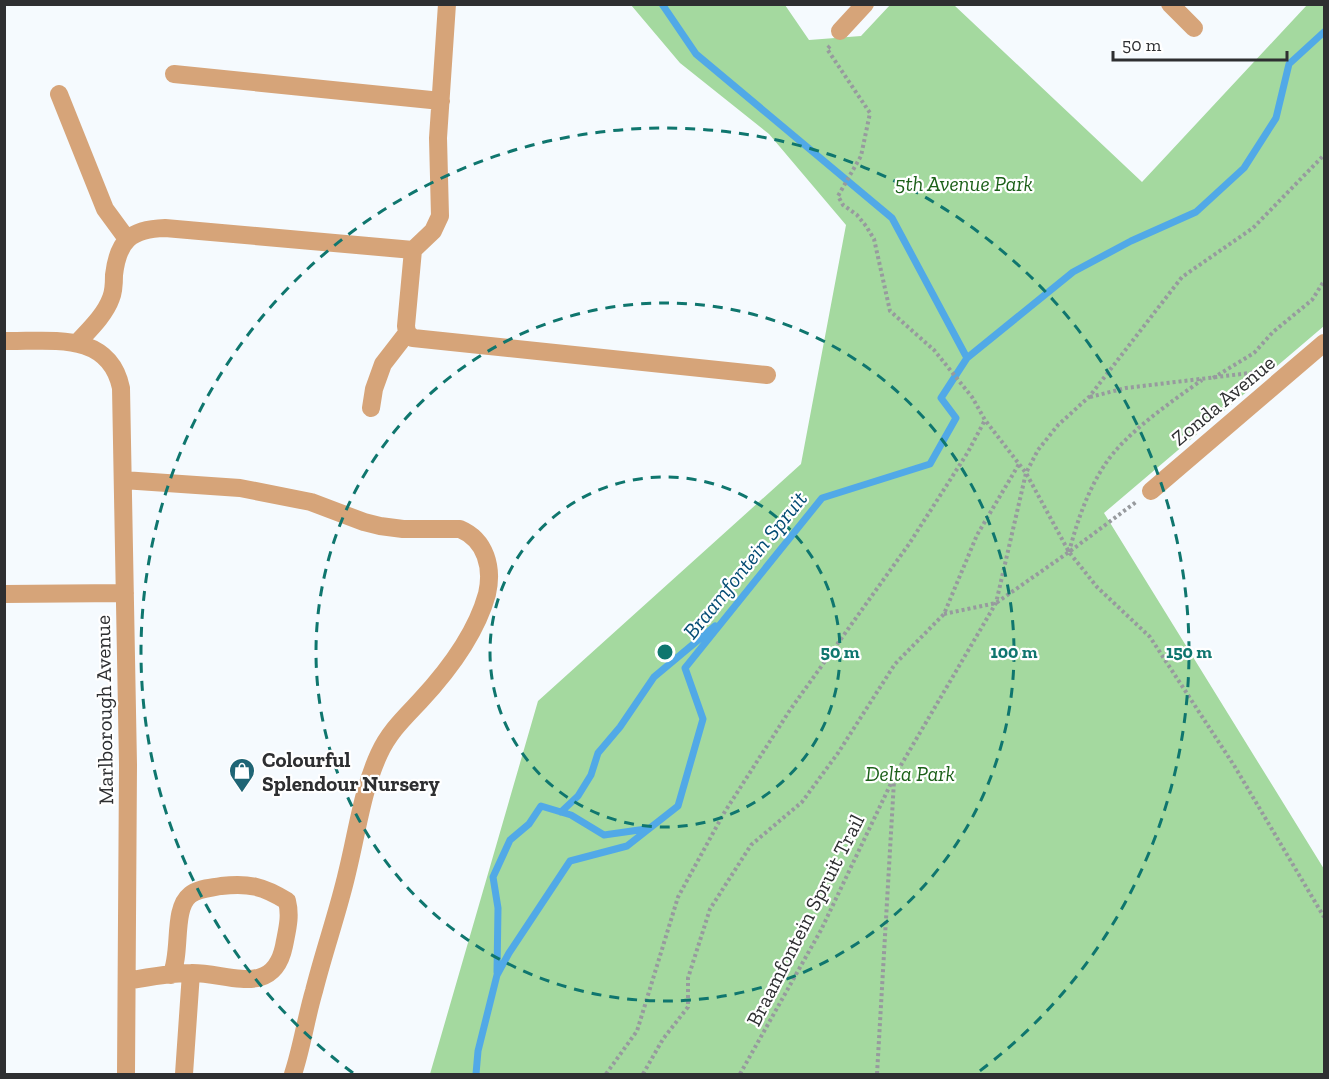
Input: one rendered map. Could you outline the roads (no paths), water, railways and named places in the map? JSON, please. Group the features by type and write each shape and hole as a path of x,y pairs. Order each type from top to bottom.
{"street":[{"path":"447,4 438,138 439,220 433,231 413,250 406,319 407,333 412,338 767,375"},
{"path":"840,31 865,4"},
{"path":"1170,4 1194,28"},
{"path":"174,74 441,101"},
{"path":"59,94 105,209 127,239"},
{"path":"4,341 77,343 111,300 118,257 127,239 136,232 149,228 413,250"},
{"path":"371,408 374,389 383,364 407,333"},
{"name":"Marlborough Avenue","path":"77,343 90,346 100,352 117,371 121,388 128,765 126,1074"},
{"name":"Zonda Avenue","path":"1150,491 1324,343"},
{"path":"123,480 240,488 310,502 380,526 403,529 460,529 468,532 484,550 489,580 481,611 464,645 435,684 389,733 368,779 333,930 314,988 293,1074"},
{"path":"4,594 125,593"},
{"path":"126,981 191,973 242,980 264,977 276,966 283,951 290,916 287,901 267,889 243,884 201,889 189,895 184,902 180,916 178,953 171,975"},
{"path":"184,1074 191,973"}],"waterway":[{"path":"662,4 696,54 892,218 967,358"},
{"name":"Braamfontein Spruit","path":"476,1074 478,1051 497,975 570,861 627,846 678,806 703,719 685,668 822,498 930,464 956,418 941,398 967,358 1073,272 1131,241 1196,212 1244,168 1276,118 1289,64 1324,32"},
{"path":"561,812 578,796 591,775 598,753 620,727 654,677 715,626"},
{"path":"497,972 498,908 493,877 510,840 529,824 541,806 571,815 604,835 646,829"}],"place":[{"name":"Colourful Splendour Nursery","path":"242,794"}],"park label":[{"name":"5th Avenue Park","path":"964,183"},
{"name":"Delta Park","path":"910,773"}]}
